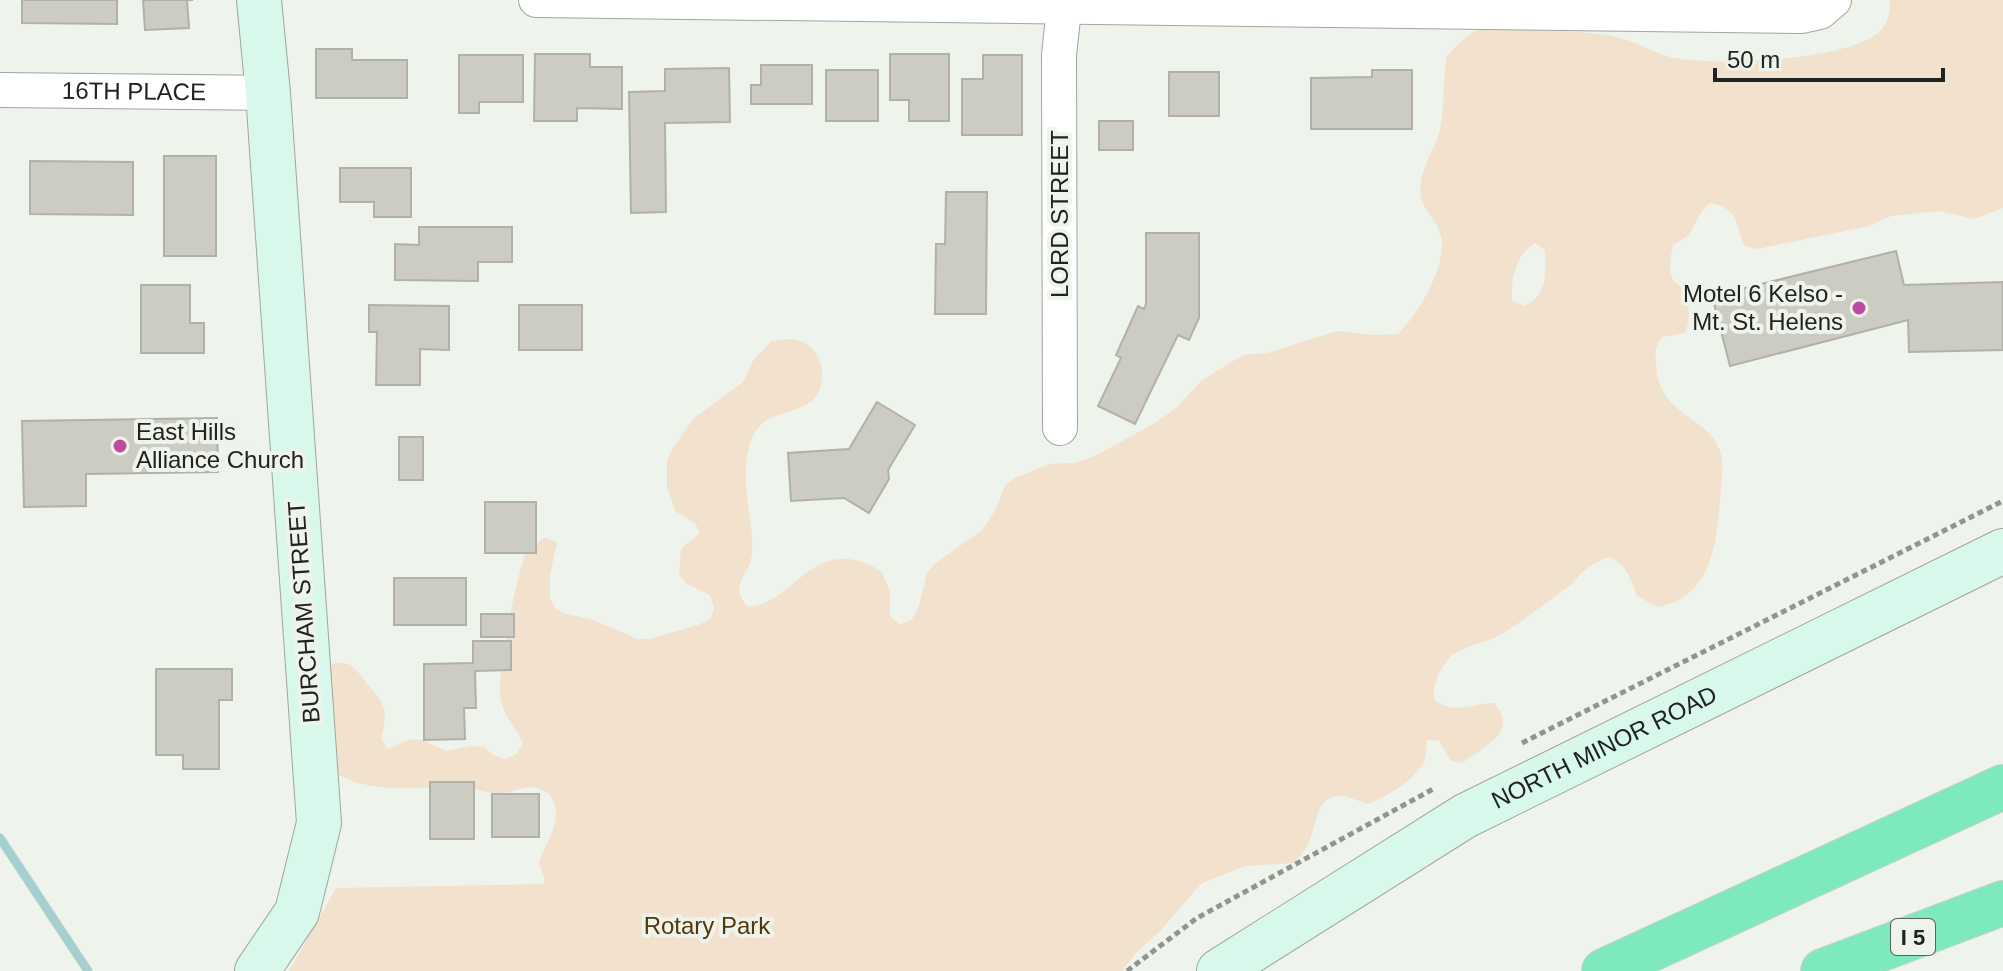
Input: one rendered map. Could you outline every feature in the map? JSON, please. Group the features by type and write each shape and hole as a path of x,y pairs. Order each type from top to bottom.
{"highway":[{"path":"1604,971 2003,787"},
{"name":"I 5","path":"1823,971 2003,903"}],"street":[{"name":"BURCHAM STREET","path":"257,971 297,912 319,823 259,0"},
{"path":"536,0 1065,4 1802,16 1820,12 1834,0"},
{"name":"LORD STREET","path":"1060,428 1059,55 1065,4"},
{"name":"16TH PLACE","path":"0,90 268,93"},
{"name":"NORTH MINOR ROAD","path":"1219,971 1465,816 2003,551"}],"green space":[{"name":"Rotary Park","path":"1890,0 2003,0 2003,208 1974,219 1939,211 1891,216 1869,226 1757,249 1745,246 1735,218 1727,209 1710,203 1704,208 1687,236 1673,244 1670,261 1673,280 1681,288 1689,310 1685,333 1662,337 1656,354 1659,382 1666,395 1674,406 1714,439 1720,451 1722,475 1716,534 1708,566 1700,581 1690,593 1676,602 1658,607 1637,596 1624,568 1609,557 1589,567 1573,583 1502,634 1455,653 1437,677 1435,701 1458,708 1494,703 1503,722 1496,738 1463,763 1451,761 1439,741 1427,740 1422,765 1390,793 1368,804 1344,796 1327,800 1322,805 1307,845 1293,863 1245,866 1202,883 1122,971 289,971 336,888 544,884 539,864 556,813 547,792 538,788 497,793 465,788 383,787 352,781 337,774 326,672 334,663 350,665 374,691 384,710 381,739 388,749 411,739 423,740 446,751 484,747 493,755 505,759 517,754 523,743 501,700 502,665 522,563 535,544 545,538 557,542 550,575 550,599 556,609 566,614 591,619 637,639 650,639 701,624 711,618 714,607 710,595 687,584 679,575 681,549 700,533 695,523 675,511 667,486 667,460 694,418 743,382 754,359 772,341 786,339 804,342 816,353 822,371 820,388 814,398 761,425 748,450 746,479 752,552 740,586 742,599 748,607 764,603 822,564 839,559 859,561 882,572 890,592 890,616 900,625 912,619 918,609 927,573 982,530 996,509 1005,486 1015,478 1049,464 1075,463 1097,455 1155,423 1176,408 1201,381 1243,355 1268,353 1337,331 1398,334 1430,288 1440,260 1441,236 1421,198 1421,181 1440,129 1447,56 1472,33 1496,26 1588,33 1624,39 1675,58 1720,61 1780,59 1838,50 1878,33 1888,18","holes":["1535,243 1545,250 1544,283 1537,297 1523,306 1512,300 1516,268 1523,254"]}],"building":[{"path":"22,0 117,0 117,24 22,23"},
{"path":"143,0 187,0 189,28 145,30"},
{"path":"316,49 352,49 352,60 407,60 407,98 316,98"},
{"path":"535,54 590,54 590,67 622,67 622,109 577,108 577,121 534,121"},
{"path":"890,54 949,54 949,121 909,121 909,100 890,100"},
{"path":"459,55 523,55 523,102 479,102 479,113 459,113"},
{"path":"983,55 1022,55 1022,135 962,135 962,79 983,79"},
{"path":"761,65 812,65 812,104 751,104 751,85 761,85"},
{"path":"729,68 730,122 665,123 666,212 631,213 629,92 665,91 665,69"},
{"path":"826,70 878,70 878,121 826,121"},
{"path":"1372,70 1412,70 1412,129 1311,129 1311,78 1372,77"},
{"path":"1169,72 1219,72 1219,116 1169,116"},
{"path":"1099,121 1133,121 1133,150 1099,150"},
{"path":"164,156 216,156 216,256 164,256"},
{"path":"30,161 133,162 133,215 30,214"},
{"path":"340,168 411,168 411,217 374,217 374,202 340,202"},
{"path":"946,192 987,192 986,314 935,314 936,244 945,244"},
{"path":"419,227 512,227 512,262 478,262 478,281 395,280 395,244 419,245"},
{"path":"1146,233 1199,233 1199,318 1189,340 1178,335 1135,424 1098,406 1121,358 1116,355 1138,306 1144,309 1146,304"},
{"name":"Motel 6 Kelso - Mt. St. Helens","path":"1896,251 1904,285 2003,282 2003,350 1909,352 1908,320 1730,366 1712,296"},
{"path":"141,285 190,285 190,323 204,323 204,353 141,353"},
{"path":"369,305 449,306 449,350 420,349 420,385 376,385 377,332 369,332"},
{"path":"519,305 582,305 582,350 519,350"},
{"path":"877,402 915,425 888,470 889,479 869,513 844,498 791,501 788,453 849,449"},
{"name":"East Hills Alliance Church","path":"217,418 218,472 86,474 86,506 24,507 22,421"},
{"path":"399,437 423,437 423,480 399,480"},
{"path":"485,502 536,502 536,553 485,553"},
{"path":"394,578 466,578 466,625 394,625"},
{"path":"481,614 514,614 514,637 481,637"},
{"path":"473,641 511,641 511,670 475,671 476,708 464,708 465,739 424,740 424,664 473,663"},
{"path":"156,669 232,669 232,700 219,700 219,769 183,769 183,755 156,755"},
{"path":"430,782 474,782 474,839 430,839"},
{"path":"492,794 539,794 539,837 492,837"}],"waterway":[{"path":"0,838 88,971"}],"place":[{"name":"Motel 6 Kelso - Mt. St. Helens","path":"1859,308"},
{"name":"East Hills Alliance Church","path":"120,446"}]}
